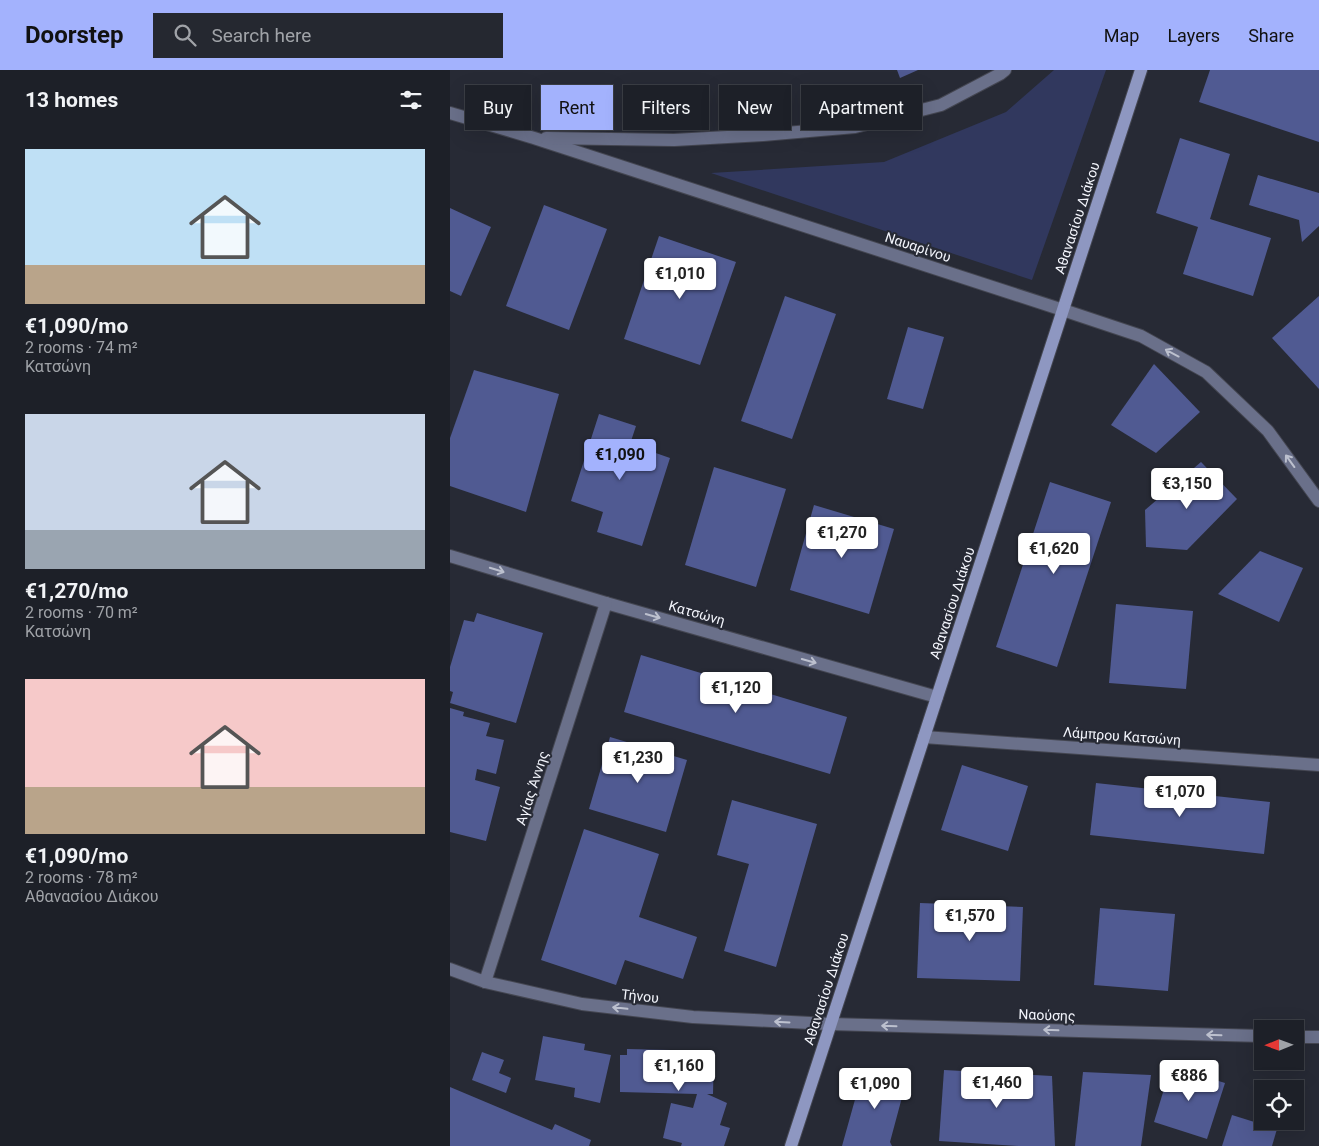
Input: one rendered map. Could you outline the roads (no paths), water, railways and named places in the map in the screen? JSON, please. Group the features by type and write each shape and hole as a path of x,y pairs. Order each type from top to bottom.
{"street":[{"path":"534,138 674,140 855,127 941,105 1005,70"},
{"name":"Αθανασίου Διάκου","path":"791,1146 1141,70"},
{"name":"Ναυαρίνου","path":"450,113 534,138 1141,336 1206,372 1268,431 1319,501"},
{"name":"Κατσώνη","path":"450,556 606,603 937,697"},
{"name":"Αγίας Άννης","path":"485,982 606,603"},
{"name":"Λάμπρου Κατσώνη","path":"924,737 1319,765"},
{"name":"Τήνου","path":"450,969 485,982 582,1004 693,1016 830,1024"},
{"name":"Ναούσης","path":"830,1024 1254,1036"},
{"path":"1304,1037 1319,1037"}]}
